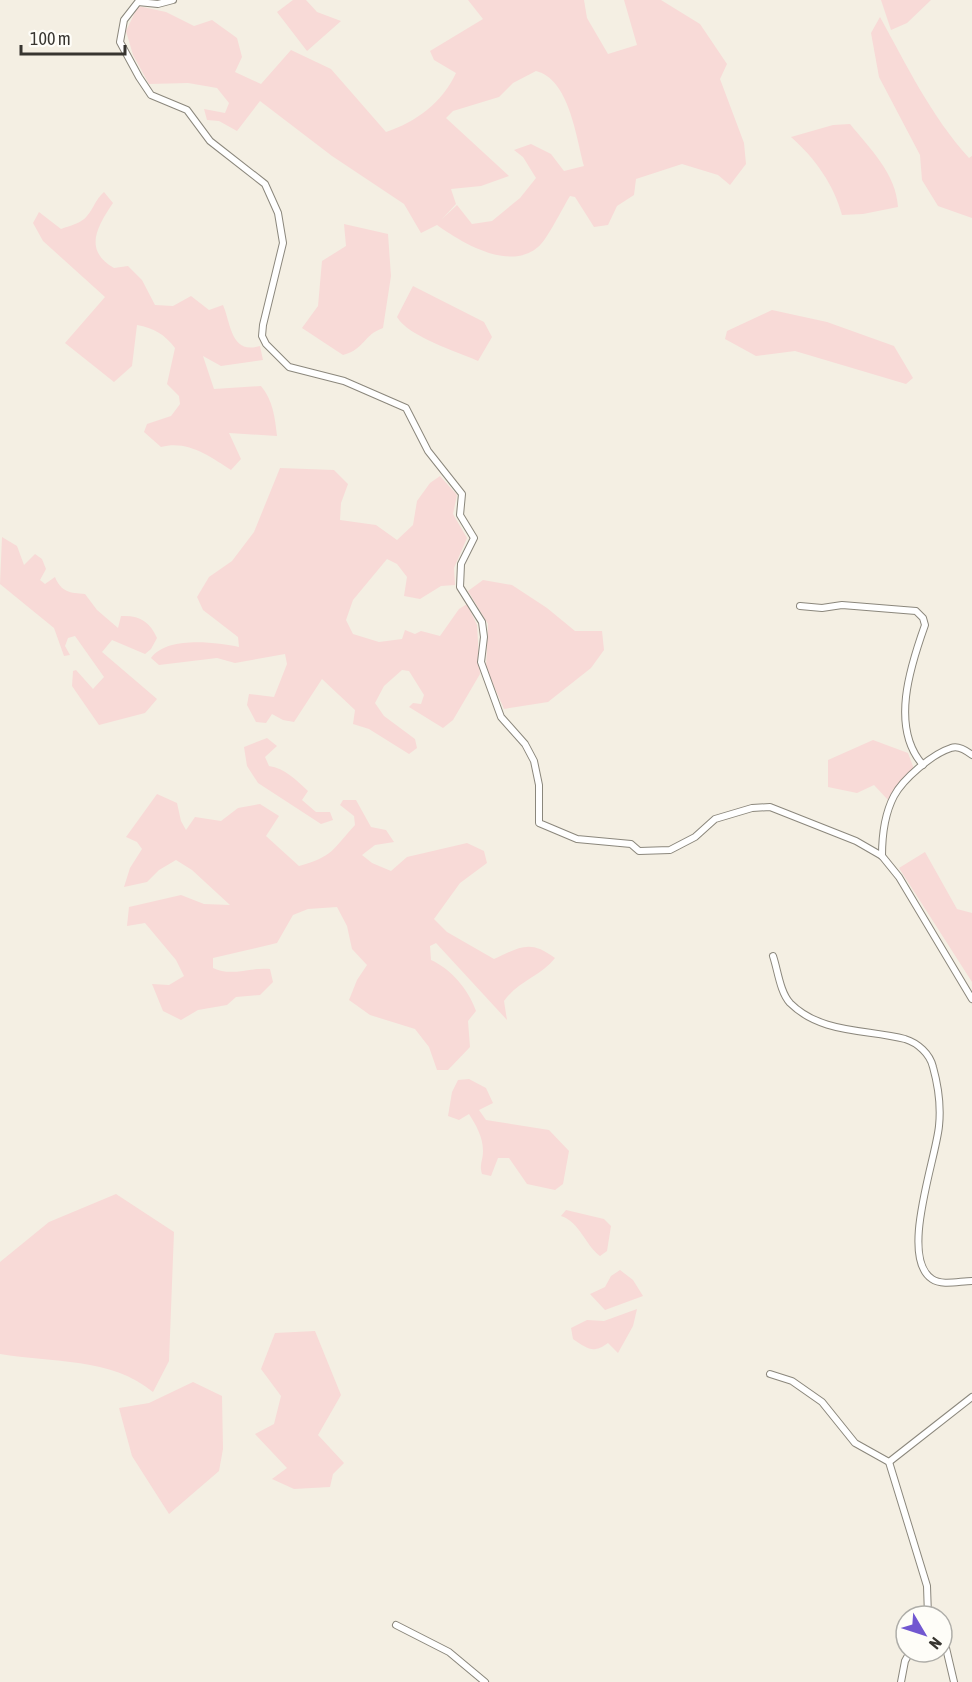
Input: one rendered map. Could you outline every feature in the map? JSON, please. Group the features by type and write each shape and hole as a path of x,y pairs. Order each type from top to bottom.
{"street":[{"path":"173,0 158,4 138,2 124,20 120,42 151,95 187,110 210,141 264,184 278,213 283,243 263,325 262,336 266,344 289,367 344,381 406,408 428,452 462,494 460,515 474,538 461,564 460,587 482,622 484,637 482,662 501,717 525,744 534,760 539,784 539,823 577,839 631,844 639,851 670,850 695,837 715,819 752,807 770,807 856,842 882,856 899,877 972,999"},
{"path":"800,606 822,608 842,605 916,611 923,618 924,625 904,700 910,742 914,754 923,765"},
{"path":"882,856 885,821 893,797 901,784 923,765 951,747 959,747 972,755"},
{"path":"773,956 784,993 791,1003 819,1023 905,1040 920,1048 930,1057 936,1081 940,1123 917,1233 919,1252 923,1268 931,1279 941,1283 972,1281"},
{"path":"770,1374 792,1381 822,1402 855,1443 889,1462 927,1586 928,1604"},
{"path":"889,1462 972,1397"},
{"path":"396,1625 449,1652 486,1682"},
{"path":"901,1682 904,1664"},
{"path":"950,1664 954,1682"}],"shaded area":[{"path":"293,0 306,0 317,12 341,21 307,51 277,12"},
{"path":"468,0 584,0 587,18 608,54 637,45 624,0 661,0 700,24 727,64 720,79 744,143 746,164 730,185 718,175 682,164 636,179 634,195 617,206 608,225 594,227 575,197 570,196 538,247 526,254 500,256 472,246 437,225 421,233 404,204 332,156 260,101 237,131 219,121 207,120 204,109 225,113 229,103 217,88 188,83 149,84 133,55 126,31 138,6 166,12 194,26 212,20 237,38 242,57 235,72 261,84 291,50 331,69 386,132 408,123 427,110 436,102 456,73 434,60 430,51 483,19","holes":["536,71 547,76 564,97 574,125 584,166 564,171 551,154 531,144 514,150 523,157 536,178 520,198 492,221 472,224 457,205 442,219 456,204 451,189 481,186 509,176 446,118 453,111 499,97 513,83"]},
{"path":"881,0 931,0 907,23 891,30"},
{"path":"880,17 931,108 955,142 969,158 972,156 972,218 938,206 922,180 920,155 879,77 871,33"},
{"path":"850,124 887,172 898,207 863,214 842,215 829,183 808,154 791,137 833,125"},
{"path":"104,192 113,203 98,229 96,238 96,246 104,261 114,268 128,266 142,280 155,305 173,306 191,296 209,310 223,305 238,342 250,348 260,346 263,360 221,366 203,356 214,389 261,386 273,410 277,436 229,433 241,459 231,470 189,448 171,445 161,447 144,432 147,424 171,416 180,404 179,396 167,384 175,348 163,335 137,325 132,366 114,382 65,343 105,297 43,241 33,223 39,212 61,229 82,221"},
{"path":"344,224 388,234 391,276 383,328 371,334 356,349 343,355 302,328 318,306 322,261 346,246"},
{"path":"413,286 484,322 492,337 478,361 422,337 403,324 397,317"},
{"path":"772,310 827,322 894,346 913,378 906,384 795,351 756,356 725,339 727,331"},
{"path":"280,468 334,470 348,484 341,503 340,520 376,525 397,540 413,525 417,501 430,483 440,476 457,495 453,514 467,538 454,568 455,585 441,586 420,599 404,596 407,577 397,564 387,559 353,600 346,620 353,634 379,642 402,639 405,630 415,634 421,631 440,636 459,609 467,604 477,625 480,674 453,720 443,728 409,707 413,703 421,704 424,695 409,671 402,670 384,686 375,703 384,716 415,739 417,748 409,754 369,729 353,724 355,710 322,679 294,722 283,720 272,714 266,723 256,722 247,705 249,694 274,697 287,664 285,654 235,663 217,658 159,665 151,658 168,646 192,642 239,647 238,637 203,610 197,597 209,577 232,561 254,532"},
{"path":"2,537 17,546 24,565 35,554 42,559 46,569 40,580 45,584 55,577 60,586 67,591 85,594 97,610 118,628 121,616 139,618 148,624 157,638 145,654 112,640 102,652 157,699 145,713 99,725 72,686 73,671 76,670 93,689 104,677 75,636 68,638 65,646 70,655 64,656 54,628 0,584"},
{"path":"483,580 512,585 547,608 575,631 602,631 604,650 591,668 548,702 504,709 486,668 488,624 468,591"},
{"path":"267,738 277,746 265,757 269,766 280,769 295,779 308,791 302,800 316,812 330,812 333,820 321,824 258,783 247,766 244,747"},
{"path":"873,740 908,753 914,769 889,801 874,785 857,793 828,787 828,760"},
{"path":"157,794 177,803 181,821 186,830 195,817 221,821 238,808 260,804 279,816 266,836 299,866 326,855 355,825 354,816 340,805 343,800 356,800 371,827 386,830 394,842 375,845 362,855 372,863 391,871 407,857 467,843 484,851 487,863 460,883 434,919 447,932 494,959 525,947 539,948 555,958 543,970 509,994 504,1001 507,1020 436,943 430,946 431,960 458,981 469,995 476,1011 468,1021 470,1047 448,1070 437,1070 429,1047 415,1029 370,1015 349,1000 357,980 367,965 352,949 347,926 337,907 308,909 293,915 277,943 213,958 213,968 220,971 270,969 273,982 260,995 236,997 227,1005 198,1010 181,1020 163,1011 152,984 169,985 184,976 176,960 145,923 127,926 129,907 181,895 204,904 230,905 192,870 176,860 159,870 147,882 124,887 130,868 142,849 137,842 126,837"},
{"path":"925,852 957,909 972,913 972,982 899,868"},
{"path":"469,1079 486,1088 493,1103 479,1110 486,1120 549,1130 569,1151 563,1184 555,1190 527,1184 509,1158 498,1158 491,1176 482,1174 483,1146 474,1122 469,1114 459,1120 448,1116 452,1092 458,1080"},
{"path":"116,1194 174,1232 169,1361 153,1392 136,1381 100,1367 0,1354 0,1262 49,1222"},
{"path":"566,1210 604,1219 611,1226 607,1251 600,1256 595,1251 578,1228 561,1216"},
{"path":"620,1270 633,1280 643,1296 605,1310 590,1294 605,1287 611,1276"},
{"path":"637,1309 633,1326 618,1353 608,1343 590,1349 573,1339 571,1328 587,1320 604,1321"},
{"path":"315,1331 341,1395 318,1435 344,1463 333,1474 330,1487 294,1489 272,1479 287,1468 255,1434 274,1424 281,1396 261,1369 275,1333"},
{"path":"193,1382 222,1396 223,1449 219,1471 169,1514 132,1456 119,1408 149,1403"}]}
